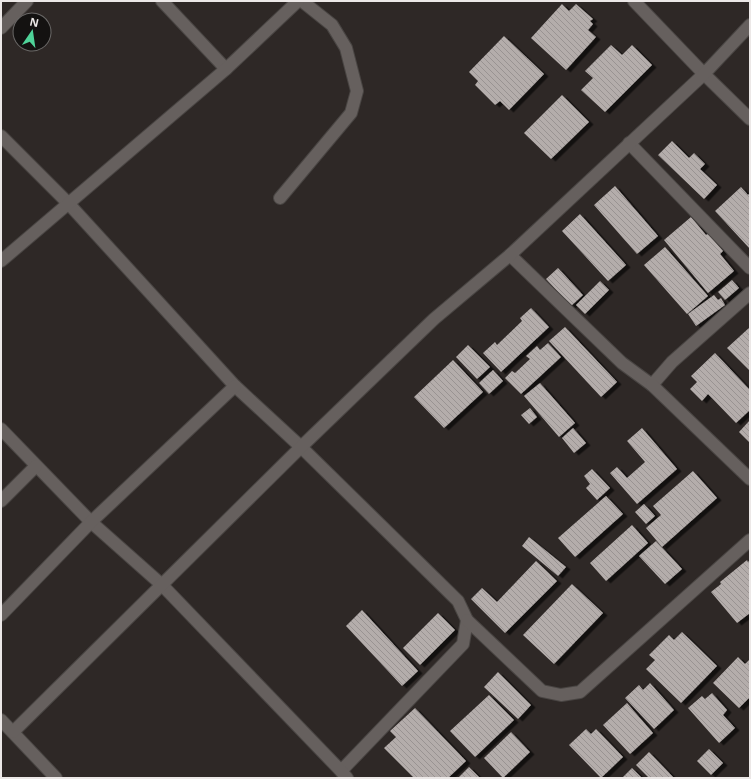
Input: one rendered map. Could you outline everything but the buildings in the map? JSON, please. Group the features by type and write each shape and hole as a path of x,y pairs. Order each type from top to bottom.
{"street":[{"path":"1,28 27,1"},
{"path":"162,1 226,70"},
{"path":"1,261 226,70 298,1"},
{"path":"280,198 350,113 357,90 346,48 332,25 302,1"},
{"path":"634,1 704,74 750,119"},
{"path":"13,732 301,447 434,319 510,255 704,74 750,25"},
{"path":"1,136 68,203 235,386 301,447 458,601 467,620 542,691 561,695 580,692 750,540"},
{"path":"629,143 750,268"},
{"path":"510,255 622,363 652,385 750,479"},
{"path":"652,385 672,362 750,294"},
{"path":"1,615 91,522 235,386"},
{"path":"1,429 91,522 162,585 344,774 463,644 467,620"},
{"path":"1,501 36,466"},
{"path":"1,720 56,778"}]}
